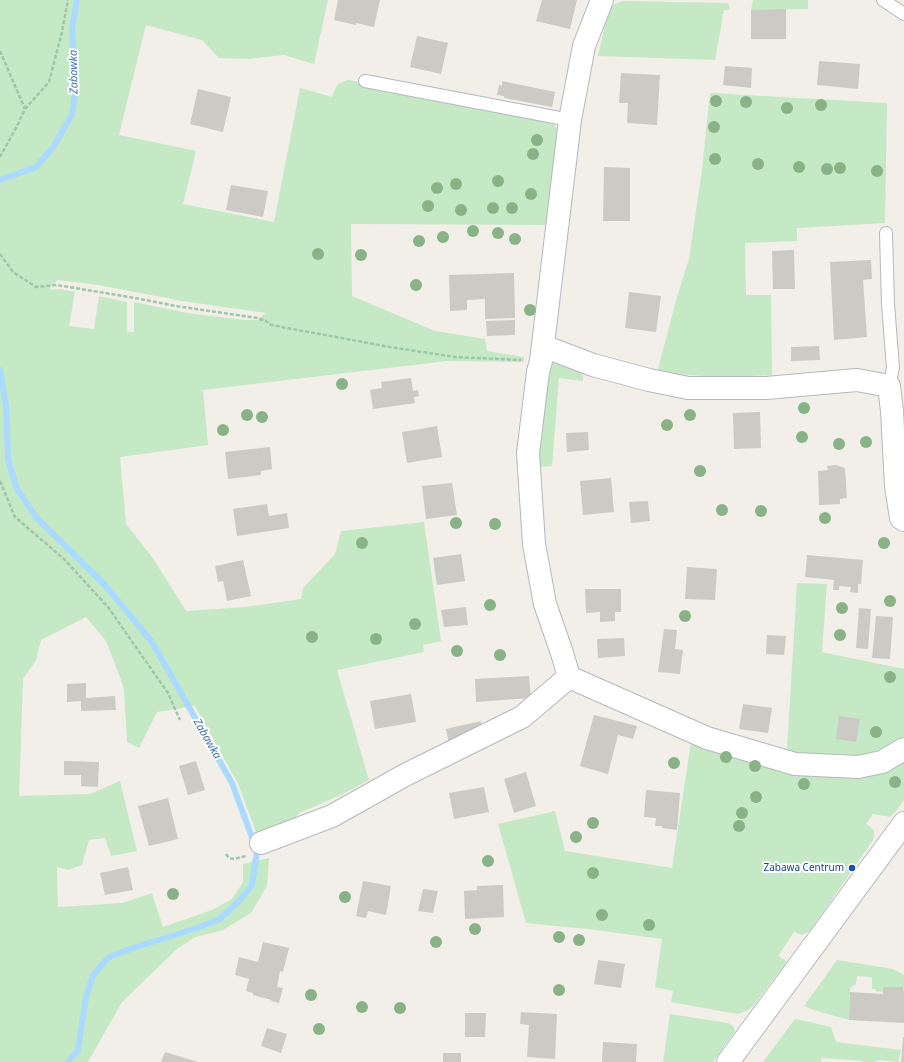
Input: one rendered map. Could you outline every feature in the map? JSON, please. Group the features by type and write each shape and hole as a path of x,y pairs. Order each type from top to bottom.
{"street":[{"path":"602,0 584,46 570,120 542,354 538,372 528,453 534,544 545,604 569,677 707,738 795,764 858,767 882,762 904,749"},
{"path":"542,354 688,388 766,388 857,380 889,386 892,411 896,486 901,518 904,520"},
{"path":"255,845 332,816 404,775 522,717 569,677"},
{"path":"728,1062 904,823"}],"lane":[{"path":"883,0 904,14"},
{"path":"364,80 570,120"},
{"path":"886,233 888,304 893,368 889,386"}],"path":[{"path":"0,157 25,109 49,82 62,32 68,0"},
{"path":"0,50 25,109"},
{"path":"0,254 13,272 36,287 56,285 176,306 257,318 266,321 270,325 455,357 542,354"},
{"path":"0,481 14,516 64,559 108,607 168,693 180,720"},
{"path":"226,854 229,858 234,859"}],"green space":[{"path":"0,0 328,0 314,64 284,55 247,59 219,58 202,40 146,25 119,135 196,151 183,204 274,222 300,88 332,97 335,90 342,82 349,80 554,124 557,130 547,225 351,224 352,296 435,331 485,339 487,351 524,357 524,362 447,361 203,390 208,445 120,457 126,524 152,557 186,611 246,607 301,599 303,588 335,554 341,531 424,522 441,641 423,645 424,652 337,670 369,780 343,794 299,813 288,827 261,837 256,832 238,784 195,706 157,712 139,748 127,742 124,688 106,641 86,617 41,640 36,660 23,679 19,796 90,794 120,781 137,851 111,856 105,838 89,840 82,865 68,870 57,867 58,907 122,903 152,893 163,927 212,910 232,899 243,882 243,864 269,858 267,886 251,913 223,930 195,937 177,949 122,1002 88,1062 0,1062","holes":["58,280 98,285 182,301 266,313 257,320 245,320 187,313 134,302 134,332 127,332 127,302 99,296 94,329 69,326 75,292 60,289 51,290 50,287"]},
{"path":"753,0 808,0 808,9 751,10"},
{"path":"623,1 728,3 730,10 724,10 715,60 598,56 608,11 613,5"},
{"path":"710,93 887,103 885,223 797,228 797,241 745,243 746,295 771,295 772,375 720,377 657,373 677,297 689,259 702,170"},
{"path":"553,363 579,370 582,374 583,381 559,378 552,466 537,467 547,369"},
{"path":"797,583 827,584 822,652 904,669 904,739 863,762 790,755 787,750"},
{"path":"692,735 766,762 904,756 904,800 890,817 873,814 866,824 874,830 873,840 810,931 802,935 794,932 778,956 786,961 785,964 753,1006 746,1011 737,1014 671,1002 673,991 655,987 662,939 588,929 526,923 498,824 555,811 565,851 672,868"},
{"path":"837,960 893,969 904,975 904,990 903,987 884,987 883,992 875,991 876,989 872,989 872,977 857,976 856,984 850,988 849,1020 804,1006"},
{"path":"670,1014 728,1023 733,1026 735,1031 713,1062 663,1062"},
{"path":"795,1019 831,1027 836,1042 901,1050 898,1062 880,1060 874,1062 863,1062 822,1058 821,1062 763,1062"}],"building":[{"path":"338,0 380,0 374,27 334,20"},
{"path":"542,0 577,0 570,29 536,21"},
{"path":"786,9 786,39 751,39 751,10"},
{"path":"417,36 448,43 441,74 410,67"},
{"path":"819,61 860,64 858,89 817,85"},
{"path":"725,66 752,68 751,88 723,85"},
{"path":"621,73 660,75 657,125 627,123 628,103 619,103"},
{"path":"502,81 555,92 552,107 504,98 504,96 497,95 499,85 502,86"},
{"path":"198,89 231,97 223,132 190,124"},
{"path":"604,167 630,168 630,221 603,221"},
{"path":"231,185 268,191 263,217 226,210"},
{"path":"794,250 795,289 773,289 772,251"},
{"path":"871,260 872,279 863,280 867,337 834,340 830,262"},
{"path":"514,273 515,318 485,319 485,299 467,300 467,310 450,311 449,275"},
{"path":"629,292 661,296 656,332 625,328"},
{"path":"515,320 515,335 487,336 486,321"},
{"path":"819,346 820,360 791,361 791,347"},
{"path":"411,378 413,391 418,390 419,396 414,397 415,403 373,409 370,390 382,388 381,382"},
{"path":"760,412 761,448 734,449 733,413"},
{"path":"437,426 442,457 407,463 402,432"},
{"path":"588,432 589,450 567,452 566,433"},
{"path":"270,447 272,469 261,471 261,475 228,479 225,452"},
{"path":"836,465 845,468 847,498 840,499 840,504 819,505 818,471 828,470 827,466"},
{"path":"611,478 614,512 583,515 580,481"},
{"path":"452,483 457,515 426,519 422,486"},
{"path":"648,501 650,521 631,523 629,502"},
{"path":"267,504 269,516 287,513 289,528 237,536 233,509"},
{"path":"461,554 465,581 437,585 433,558"},
{"path":"807,555 863,560 861,584 858,584 858,593 850,592 851,587 839,586 839,590 833,590 834,580 805,577"},
{"path":"243,560 251,596 227,601 223,581 218,582 215,566"},
{"path":"687,567 717,569 715,600 685,599"},
{"path":"585,589 621,589 621,612 615,612 615,621 600,622 600,612 586,613"},
{"path":"466,607 468,625 444,627 441,610"},
{"path":"859,608 871,609 868,649 856,648"},
{"path":"876,616 893,617 890,659 872,658"},
{"path":"664,629 677,630 675,649 683,650 680,674 658,672"},
{"path":"767,635 786,636 784,655 766,654"},
{"path":"624,638 625,656 598,658 597,639"},
{"path":"529,676 531,698 476,702 475,679"},
{"path":"86,683 86,698 115,696 116,710 81,711 81,701 67,702 67,684"},
{"path":"411,694 416,722 375,729 370,701"},
{"path":"743,704 772,708 768,733 739,729"},
{"path":"594,715 637,726 633,739 618,735 608,774 580,766"},
{"path":"839,716 860,719 856,742 836,739"},
{"path":"481,721 481,729 449,745 446,729"},
{"path":"64,761 99,762 98,787 81,786 81,775 64,775"},
{"path":"196,761 205,790 188,795 179,766"},
{"path":"526,772 536,806 514,813 504,779"},
{"path":"484,787 489,812 454,819 449,793"},
{"path":"646,790 680,793 677,830 662,828 662,826 655,826 656,818 644,817"},
{"path":"168,798 178,839 149,846 138,806"},
{"path":"128,867 133,890 105,895 100,873"},
{"path":"363,881 391,886 386,915 368,911 366,918 356,916"},
{"path":"503,885 504,917 465,919 464,891 477,890 477,886"},
{"path":"423,889 438,891 433,913 418,911"},
{"path":"263,942 289,948 283,972 280,971 277,987 283,988 279,1003 253,995 253,993 246,991 249,979 235,975 239,957 258,962"},
{"path":"598,960 625,964 621,988 594,984"},
{"path":"883,987 903,987 904,1023 849,1020 850,992 883,994"},
{"path":"521,1012 557,1014 555,1059 527,1057 529,1025 520,1024"},
{"path":"465,1013 486,1013 485,1037 465,1037"},
{"path":"267,1028 287,1034 281,1053 261,1046"},
{"path":"903,1037 904,1062 901,1062"},
{"path":"603,1042 637,1044 636,1062 602,1062"},
{"path":"165,1052 198,1062 161,1062"},
{"path":"443,1053 461,1053 461,1062 443,1062"}],"waterway":[{"name":"Zabawka","path":"0,180 36,167 54,146 72,114 76,87 72,28 77,0"},
{"name":"Zabawka","path":"0,370 6,406 8,459 17,489 36,517 104,584 152,642 232,783 257,851 252,885 240,900 220,919 109,957 93,975 86,997 78,1050 68,1062"}],"place":[{"name":"Zabawa Centrum","path":"852,868"}]}
